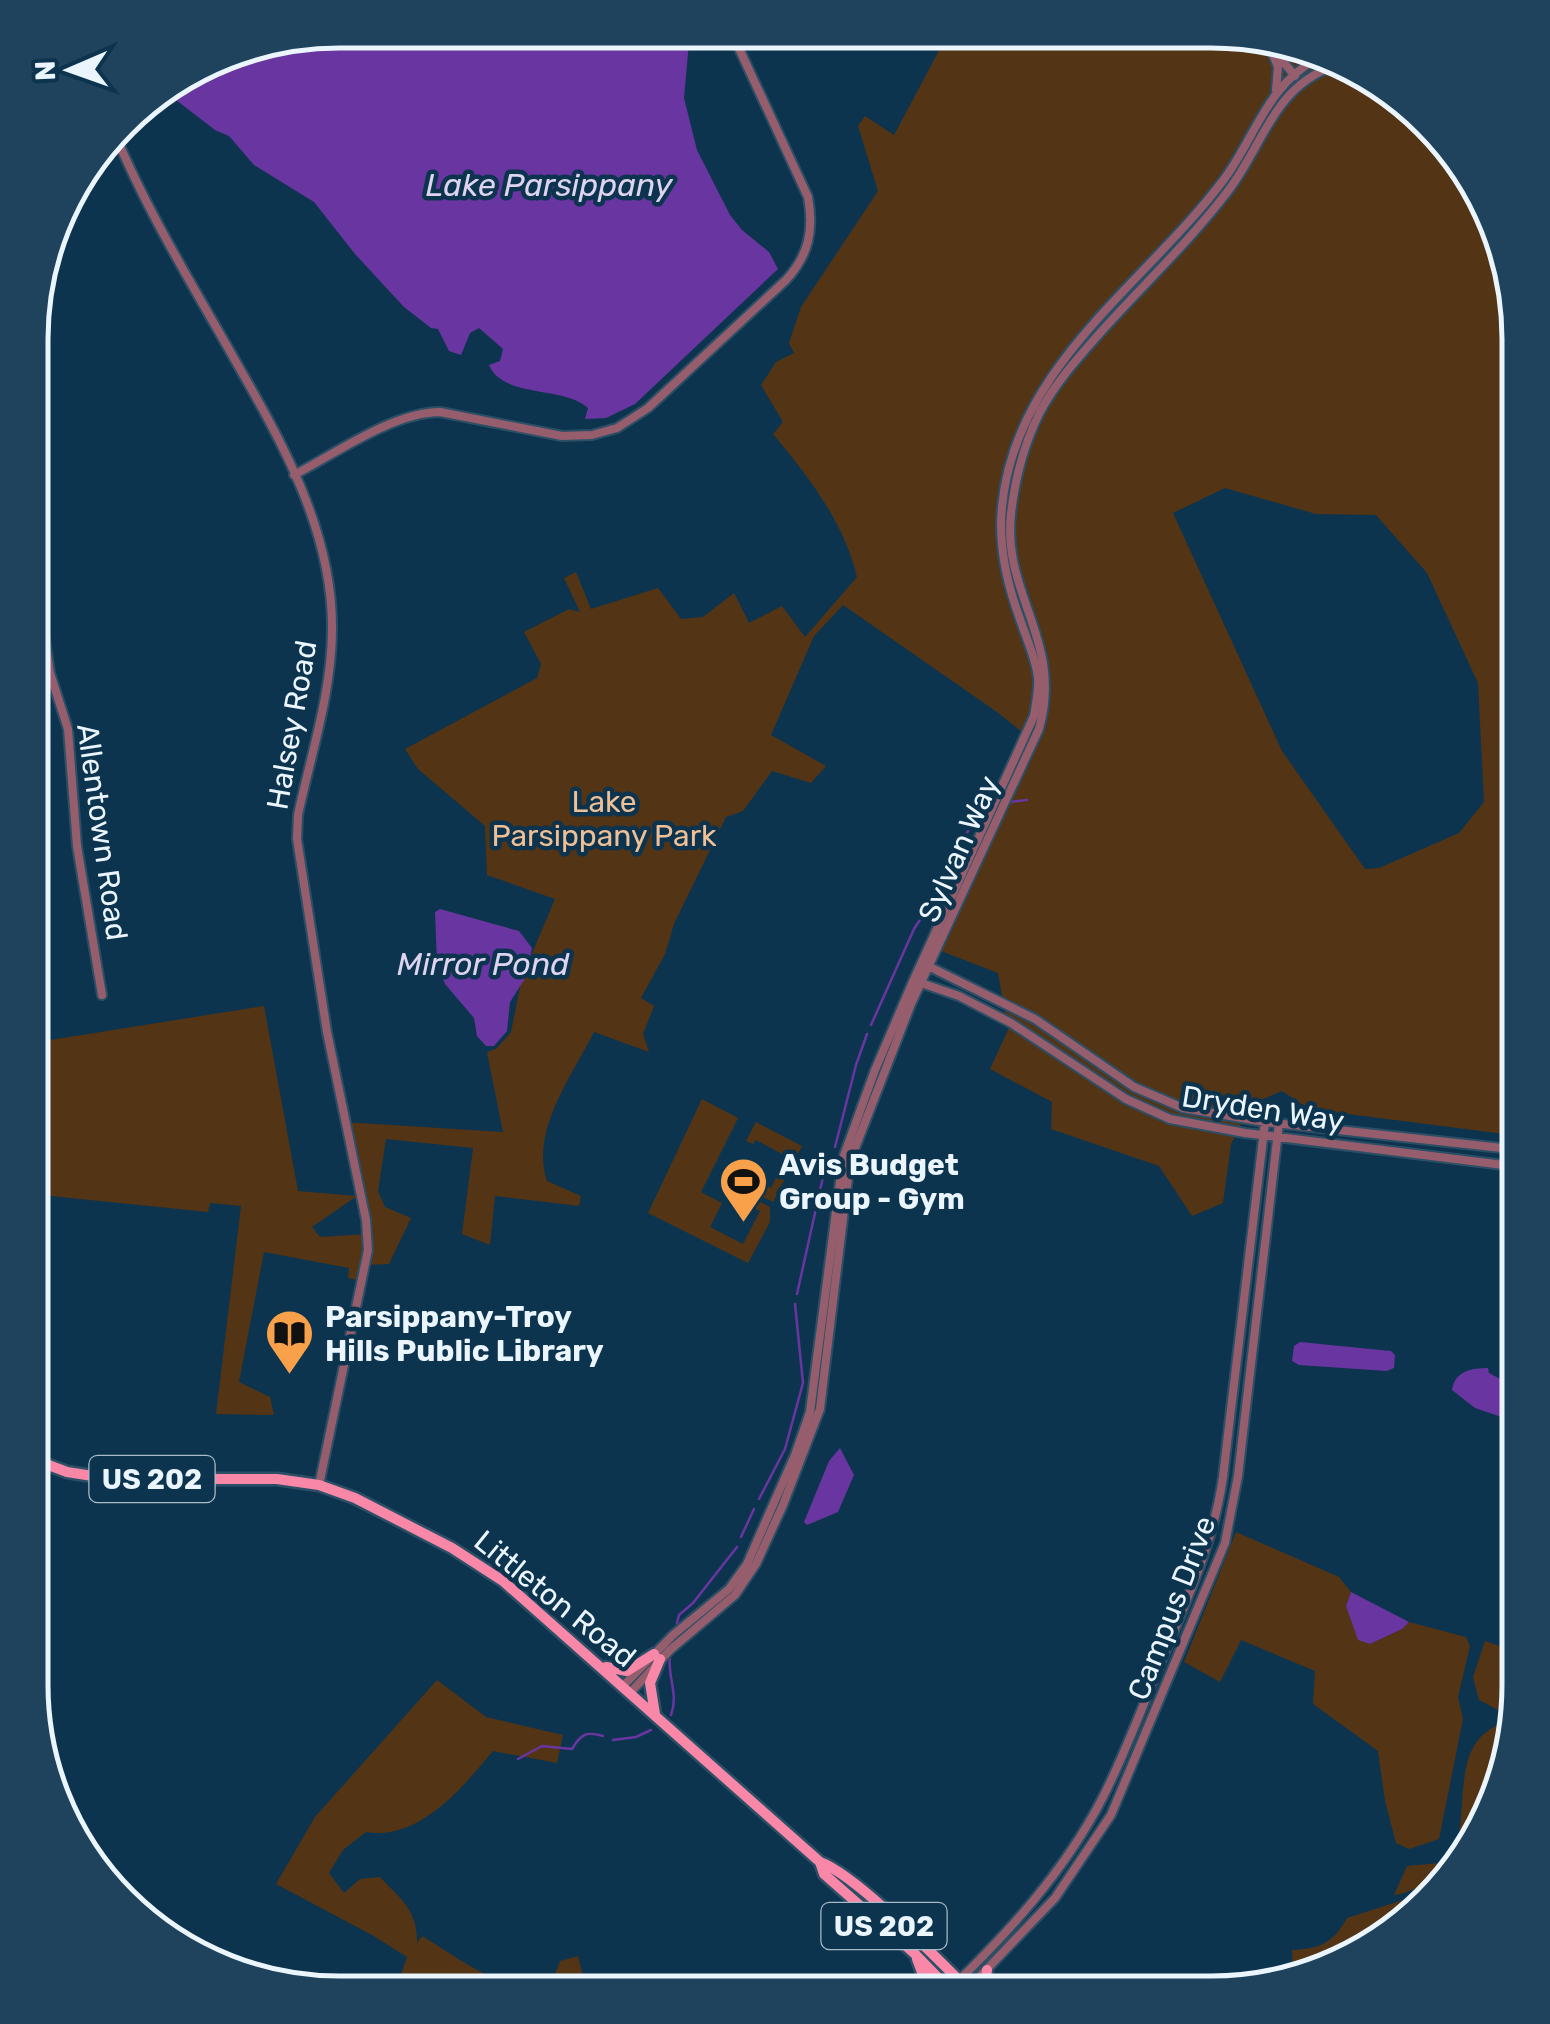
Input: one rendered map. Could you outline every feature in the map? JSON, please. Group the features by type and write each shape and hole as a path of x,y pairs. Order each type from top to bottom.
{"main road":[{"name":"Littleton Road","path":"48,1466 95,1477 277,1478 320,1485 355,1498 466,1555 502,1580 955,1976"},
{"path":"600,1665 627,1671 658,1657"},
{"path":"656,1715 650,1683 658,1657"},
{"name":"Littleton Road","path":"820,1862 824,1874 935,1976"},
{"path":"914,1953 924,1976"},
{"path":"986,1976 987,1970"}],"street":[{"path":"294,474 389,425 423,412 562,436 592,435 617,428 648,408 798,267 811,231 808,197 739,48"},
{"path":"1272,54 1278,81 1272,99"},
{"path":"1279,55 1300,84"},
{"name":"Sylvan Way","path":"1027,745 1038,678 1006,572 1001,512 1005,478 1022,428 1066,354 1226,177 1272,99 1293,73 1308,64"},
{"name":"Sylvan Way","path":"627,1690 658,1657 715,1613 746,1580 784,1505 820,1410 850,1161 892,1040 1044,712 1046,665 1017,579 1010,528 1028,440 1057,384 1227,192 1276,111 1300,84 1324,71"},
{"name":"Halsey Road","path":"120,146 140,190 275,430 323,557 332,628 327,686 300,804 297,839 323,1011 366,1220 368,1250 320,1485"},
{"name":"Allentown Road","path":"48,660 68,729 77,846 102,995"},
{"name":"Dryden Way","path":"926,965 1035,1019 1151,1096 1200,1112 1502,1148"},
{"name":"Dryden Way","path":"918,982 958,996 1011,1023 1108,1089 1149,1111 1194,1126 1502,1165"},
{"name":"Campus Drive","path":"963,1976 1049,1882 1090,1821 1120,1760 1205,1556 1221,1495 1265,1122"},
{"name":"Campus Drive","path":"982,1976 1056,1898 1111,1815 1225,1544 1238,1476 1279,1123"}],"green space":[{"name":"Lake Parsippany Park","path":"940,48 1249,50 1287,57 1357,86 1417,133 1453,177 1487,245 1502,319 1502,1134 1309,1109 1282,1091 1251,1104 1231,1144 1223,1203 1192,1216 1159,1166 1051,1129 1052,1102 990,1069 1008,1030 998,973 941,951 1037,744 843,605 814,636 771,735 826,766 811,783 772,771 743,811 726,817 674,924 665,954 641,998 654,1006 643,1034 649,1052 594,1032 556,1104 544,1143 547,1181 581,1196 579,1206 495,1196 490,1245 462,1234 473,1148 386,1139 378,1191 385,1207 411,1218 389,1264 366,1265 363,1281 348,1278 349,1268 264,1252 239,1382 270,1397 274,1415 216,1414 241,1206 210,1203 208,1212 48,1196 48,1040 264,1006 298,1191 357,1196 312,1227 320,1237 367,1234 343,1122 503,1132 487,1052 496,1049 511,1032 522,977 555,899 487,875 485,826 418,769 405,749 537,678 541,664 524,632 569,609 580,612 564,578 576,572 591,609 658,588 681,619 703,617 734,593 749,623 782,606 805,637 857,577 834,519 812,483 773,434 783,422 761,385 776,362 794,353 789,343 801,307 878,191 858,126 865,116 894,135","holes":["1225,488 1316,514 1376,515 1427,573 1478,683 1484,802 1459,833 1379,868 1365,869 1282,751 1173,513"]},
{"path":"702,1099 738,1118 701,1192 722,1203 710,1227 743,1244 760,1211 745,1203 749,1196 770,1207 770,1222 748,1263 648,1213"},
{"path":"756,1122 802,1146 773,1202 751,1191 756,1181 771,1188 786,1156 756,1140 753,1144 746,1141"},
{"path":"1236,1532 1339,1577 1351,1592 1346,1606 1370,1644 1409,1622 1466,1637 1470,1646 1458,1697 1463,1719 1439,1839 1409,1849 1396,1843 1378,1751 1313,1704 1315,1671 1241,1640 1220,1682 1184,1662"},
{"path":"1485,1641 1502,1647 1501,1712 1479,1700 1473,1677"},
{"path":"437,1680 486,1717 563,1735 557,1763 493,1751 438,1809 404,1828 366,1832 343,1850 329,1873 344,1893 360,1879 380,1877 411,1914 417,1943 422,1936 490,1976 400,1976 407,1957 276,1884 315,1817"},
{"path":"1499,1725 1487,1779 1458,1839 1468,1759 1485,1733"},
{"path":"1441,1863 1422,1885 1394,1895 1407,1866"},
{"path":"1409,1898 1373,1927 1340,1946 1293,1964 1292,1950 1325,1943 1347,1918"},
{"path":"578,1956 583,1976 555,1976 560,1961"}],"water":[{"name":"Lake Parsippany","path":"319,48 688,48 684,98 697,150 730,215 769,252 778,269 635,404 606,418 585,419 588,408 577,401 507,383 496,376 489,365 500,361 503,349 479,328 470,333 461,355 449,351 438,329 404,307 314,202 254,165 229,136 175,99 227,70 282,53"},
{"name":"Mirror Pond","path":"440,909 519,931 532,948 526,977 510,1002 507,1031 494,1046 486,1046 477,1036 474,1018 445,984 437,963 435,912"},
{"path":"1300,1342 1391,1351 1395,1355 1394,1368 1387,1371 1299,1365 1292,1361 1294,1346"},
{"path":"1488,1368 1489,1373 1502,1380 1502,1417 1475,1408 1452,1390 1456,1379"},
{"path":"840,1448 854,1475 838,1512 807,1525 804,1522 829,1461"},
{"path":"1351,1592 1409,1622 1370,1644 1358,1640 1346,1606"}],"waterway":[{"path":"1009,802 1027,800"},
{"path":"962,841 984,805 990,805"},
{"path":"871,1025 914,929 953,869 958,849"},
{"path":"835,1147 867,1034"},
{"path":"797,1294 831,1157"},
{"path":"759,1499 785,1449 803,1383 795,1304"},
{"path":"741,1537 754,1509"},
{"path":"677,1623 679,1615 737,1547"},
{"path":"670,1655 674,1699 671,1715"},
{"path":"613,1740 651,1730"},
{"path":"518,1759 542,1746 572,1749 584,1735 603,1736"}],"place":[{"name":"Avis Budget Group - Gym","path":"744,1224"},
{"name":"Parsippany-Troy Hills Public Library","path":"290,1376"}]}
